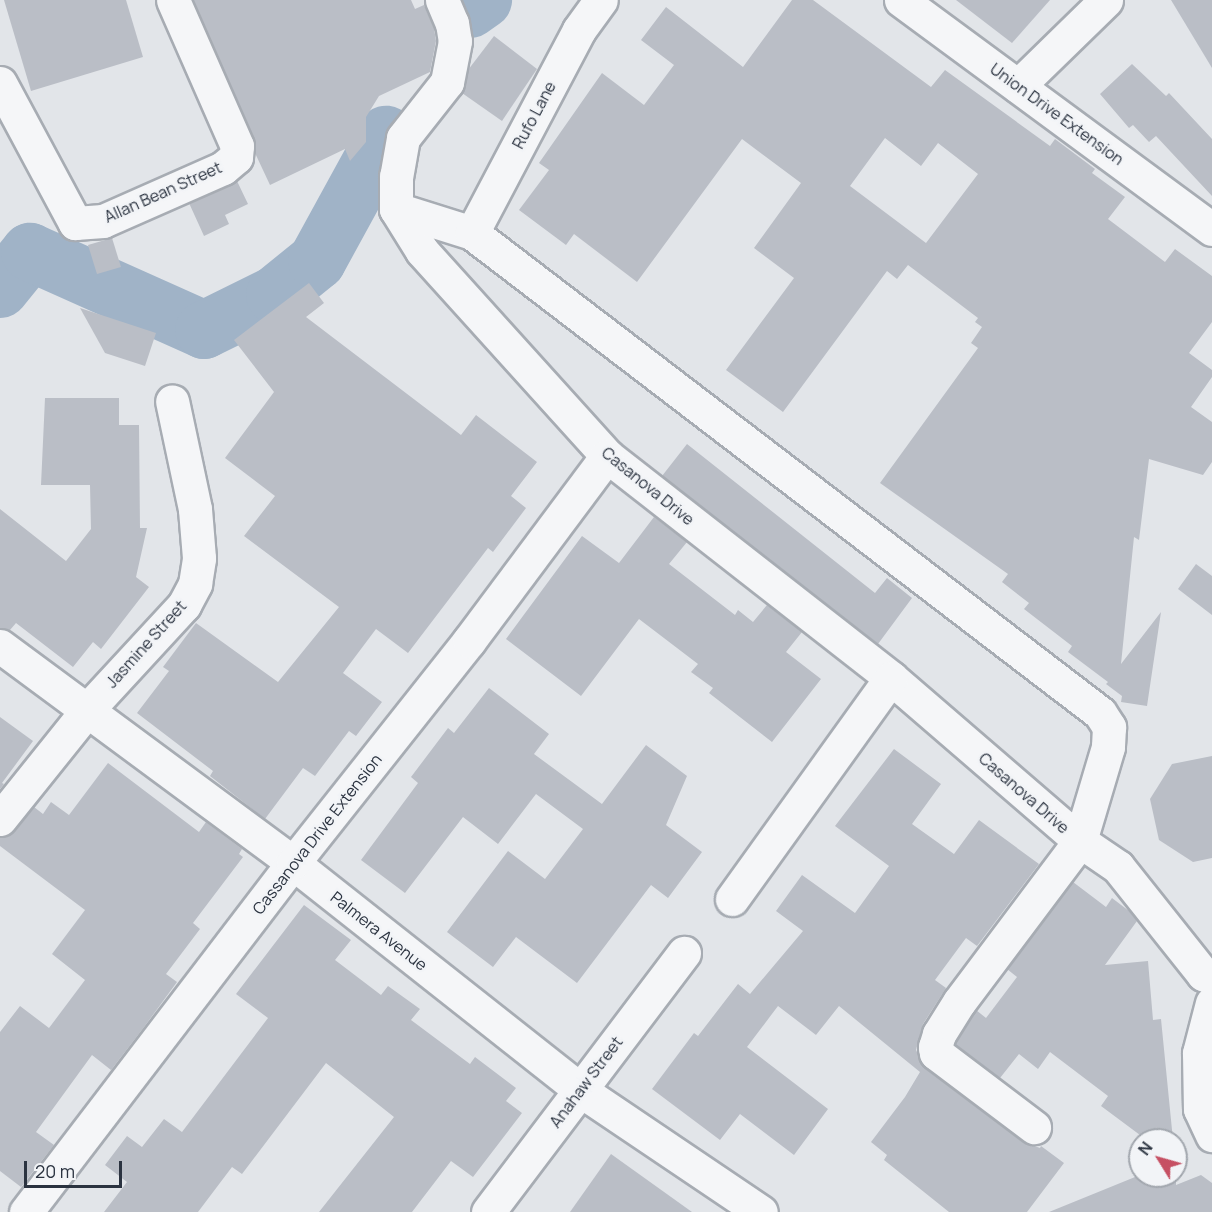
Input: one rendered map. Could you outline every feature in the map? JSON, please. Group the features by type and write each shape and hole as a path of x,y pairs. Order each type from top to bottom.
{"street":[{"name":"Allan Bean Street","path":"0,83 75,223 103,220 223,168 236,157 237,146 173,0"},
{"path":"396,209 396,176 404,138 447,82 455,41 452,23 442,0"},
{"name":"Rufo Lane","path":"472,233 579,30 602,0"},
{"name":"Union Drive Extension","path":"900,0 1209,220"},
{"path":"1018,86 1106,0"},
{"name":"Casanova Drive","path":"396,209 472,233 1100,713 1109,727 1108,747 1080,840 891,678 607,456 422,251 396,209"},
{"name":"Jasmine Street","path":"0,819 88,709 184,605 195,584 199,558 195,509 172,401"},
{"name":"Cassanova Drive Extension","path":"26,1212 293,864 469,641 607,456"},
{"name":"Palmera Avenue","path":"0,646 88,709 293,864 580,1090 761,1212"},
{"path":"732,899 891,678"},
{"path":"1034,1127 942,1058 936,1053 935,1047 939,1034 959,1002 1080,840 1118,867 1203,974 1212,978"},
{"name":"Anahaw Street","path":"488,1212 684,953"},
{"path":"1212,1003 1199,1053 1200,1109 1212,1136"}],"building":[{"path":"4,0 126,0 143,57 31,91"},
{"path":"193,0 411,0 415,9 424,5 434,28 436,41 430,72 379,96 366,117 366,142 350,161 345,149 270,185 255,153 254,138"},
{"path":"792,0 813,0 931,87 945,70 1050,146 1055,139 1095,169 1092,173 1125,197 1108,219 1165,262 1175,249 1212,276 1212,322 1189,353 1212,370 1212,377 1191,407 1212,422 1212,462 1203,475 1149,459 1139,540 1134,537 1121,664 1161,612 1147,706 1121,702 1122,696 1106,684 1108,682 1068,652 1072,646 1024,609 1029,603 1002,582 1008,574 880,483 978,348 971,343 982,327 975,322 978,318 908,265 897,279 887,271 783,412 726,370 794,278 754,248 801,183 742,139 637,282 574,234 566,245 519,210 549,170 539,163 602,73 644,105 674,65 641,40 666,7 743,67","holes":["885,138 921,166 938,143 978,174 926,243 850,186"]},
{"path":"956,0 1050,0 1012,43"},
{"path":"1171,0 1212,0 1212,68"},
{"path":"494,36 537,69 502,121 462,93 468,70"},
{"path":"1132,64 1166,96 1169,93 1212,139 1212,196 1156,136 1149,142 1133,125 1129,128 1100,94"},
{"path":"237,181 248,204 225,215 229,224 204,236 189,203"},
{"path":"112,238 121,267 97,274 88,245"},
{"path":"309,283 324,303 306,317 461,435 476,415 537,462 511,496 526,508 493,552 488,548 408,653 376,629 343,673 382,702 356,736 349,731 315,776 303,768 265,819 210,776 213,771 137,713 169,671 163,667 196,623 278,682 339,607 244,536 275,496 225,458 274,392 234,340"},
{"path":"80,308 156,333 145,366 105,353"},
{"path":"45,398 119,398 119,425 139,425 140,528 147,528 136,577 149,587 101,649 93,642 73,667 16,623 10,630 0,628 0,509 66,561 91,529 90,485 41,485"},
{"path":"687,444 875,593 887,578 912,598 878,644 662,476"},
{"path":"654,517 687,542 669,564 735,615 738,610 753,622 767,605 802,632 786,652 821,679 772,742 709,693 713,688 691,672 698,664 639,619 581,696 506,639 582,536 619,563"},
{"path":"1196,564 1212,576 1212,615 1178,589"},
{"path":"489,688 549,734 534,754 602,804 646,745 687,776 666,825 702,852 668,898 651,885 577,983 516,937 493,967 447,932 508,851 545,879 583,829 536,794 498,844 463,817 405,893 361,860 418,783 411,777 448,728 454,733"},
{"path":"0,717 33,741 0,789"},
{"path":"894,749 941,784 912,824 954,854 979,820 1039,864 977,946 966,938 935,980 946,988 923,1024 916,1050 925,1068 1023,1142 1040,1148 1041,1146 1064,1163 1027,1212 949,1212 884,1160 887,1155 871,1142 905,1097 920,1072 839,1006 816,1035 778,1006 747,1047 828,1109 794,1155 740,1114 720,1140 652,1089 694,1033 698,1036 738,984 750,994 803,931 776,911 802,875 855,913 889,866 835,826"},
{"path":"1212,756 1212,858 1193,862 1159,840 1150,799 1172,764"},
{"path":"108,763 199,832 206,822 242,849 239,854 243,857 193,923 200,929 166,974 177,982 144,1027 111,1070 92,1055 36,1132 54,1145 21,1187 0,1171 0,1032 20,1006 49,1028 85,980 52,954 85,910 0,846 0,837 14,831 34,807 43,814 51,802 69,815"},
{"path":"1073,882 1106,907 1112,898 1129,911 1137,921 1105,965 1148,961 1153,1020 1161,1019 1172,1128 1131,1128 1101,1106 1108,1096 1050,1052 1038,1069 1019,1054 1000,1078 955,1044 976,1010 986,1018 1017,977 1007,969"},
{"path":"304,905 351,940 335,960 381,995 388,986 420,1009 411,1020 470,1064 475,1057 516,1088 506,1101 522,1113 473,1177 451,1161 412,1212 319,1212 394,1117 326,1063 242,1174 232,1167 198,1212 104,1212 127,1182 105,1165 127,1136 142,1147 164,1119 182,1132 268,1018 236,994"},
{"path":"611,1154 692,1212 570,1212"},
{"path":"1201,1175 1212,1183 1212,1212 1049,1212 1128,1180 1128,1188 1188,1188 1188,1180"}],"waterway":[{"path":"470,9 483,0"},
{"path":"0,289 30,252 204,330 275,295 317,261 386,135"}]}
